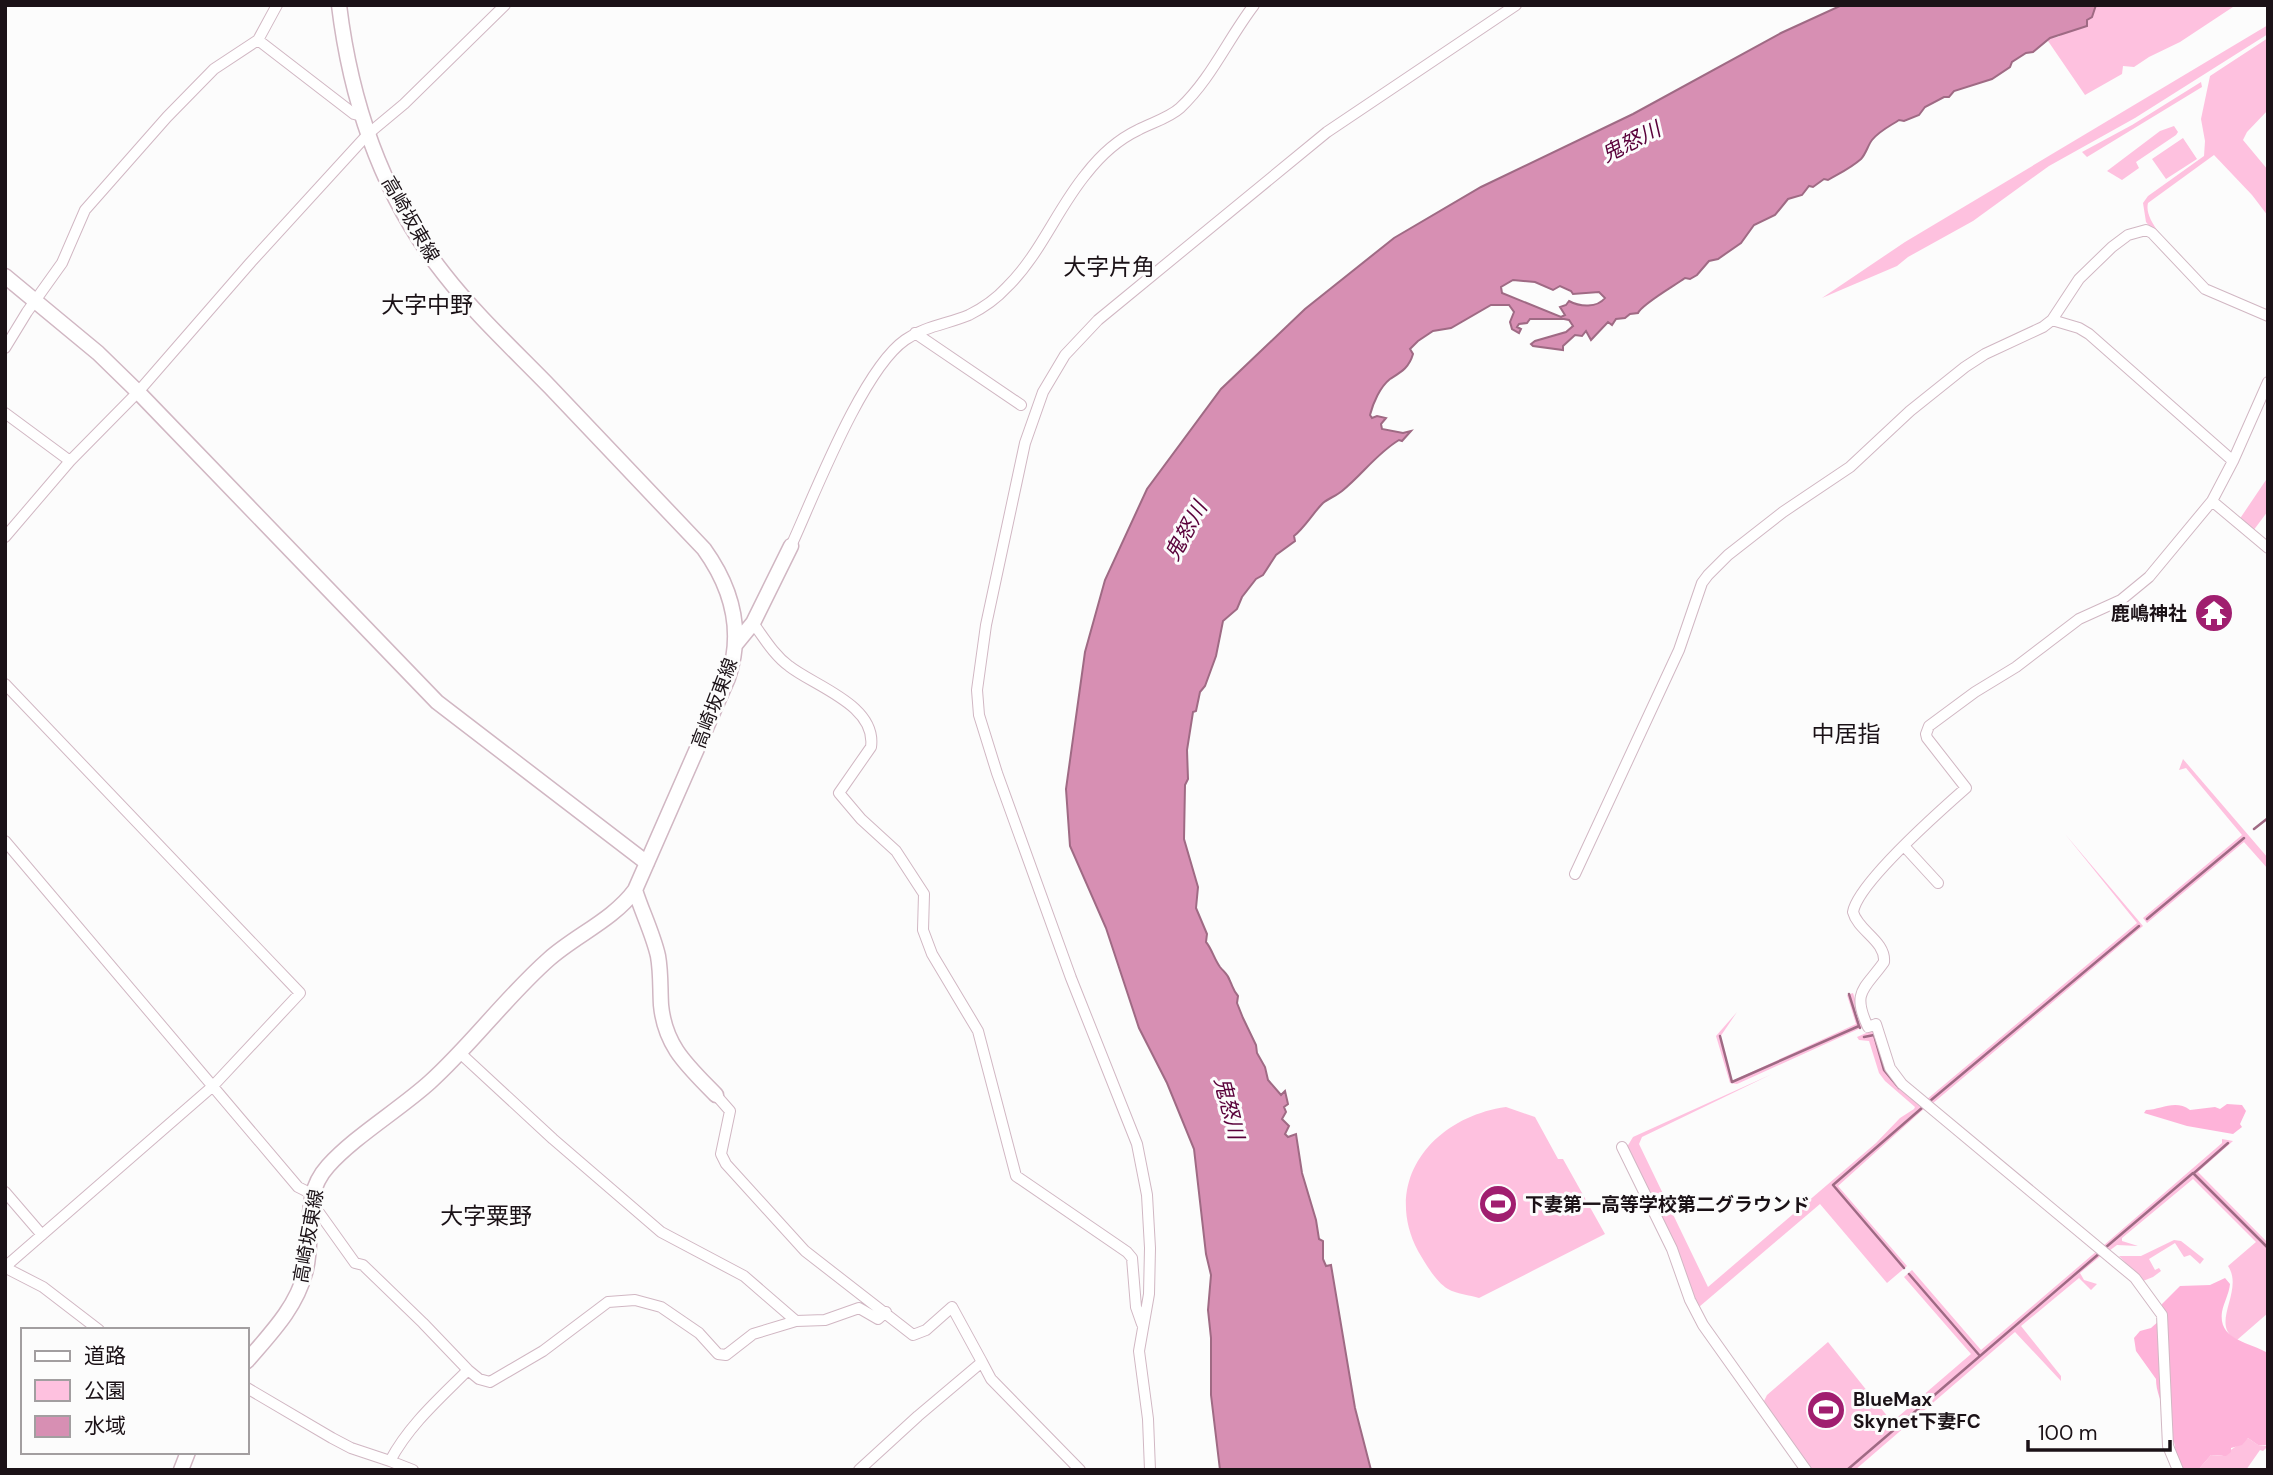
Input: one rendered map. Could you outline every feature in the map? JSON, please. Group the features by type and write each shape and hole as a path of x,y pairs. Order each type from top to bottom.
{"main road":[{"name":"高崎坂東線","path":"248,1360 286,1314 300,1290 308,1262 311,1200 321,1175 335,1159 403,1106 460,1053 545,963 616,910 635,890 728,678 735,645 735,624 727,588 704,549 476,311 444,274 404,214 362,116 348,64 339,5"},
{"path":"5,275 98,353 138,392 437,702 648,863"},
{"path":"735,645 753,624 791,547"},
{"path":"635,890 657,952 661,973 661,1005 670,1041 682,1060 716,1095"}],"street":[{"path":"5,348 62,263 85,210 167,117 214,69 258,40 277,5"},
{"path":"5,537 70,461 138,392 251,262 368,134 404,104 505,5"},
{"path":"791,547 832,453 873,377 902,342 915,333 969,315 989,303 1008,286 1028,262 1085,174 1111,147 1135,131 1178,110 1200,86 1254,5"},
{"path":"1150,1470 1148,1419 1139,1351 1149,1294 1150,1248 1147,1195 1137,1144 1071,978 979,715 977,690 986,625 1025,443 1043,392 1065,355 1098,320 1327,132 1516,5"},
{"path":"258,40 354,114 362,116"},
{"path":"1575,874 1679,650 1702,583 1728,555 1783,512 1850,467 1910,411 1965,367 2052,320 2079,279 2128,235 2146,230 2152,233 2205,289 2268,316"},
{"path":"2052,320 2089,334 2234,461"},
{"path":"915,333 1021,405"},
{"path":"2178,1470 2168,1446 2162,1315 2135,1278 2111,1256 1902,1084 1890,1068 1876,1024 1868,1027 1864,1020 1859,996 1861,989 1881,966 1885,956 1854,917 1854,907 1873,879 1904,846 1966,788 1927,738 1929,726 1975,692 2016,667 2079,619 2130,594 2163,562 2213,501 2234,461 2268,382"},
{"path":"5,413 70,461"},
{"path":"2213,501 2268,548"},
{"path":"753,624 790,667 841,696 867,723 872,739 871,747 839,793 861,819 896,851 924,894 923,930 932,954 978,1031 1016,1176 1132,1258 1136,1307 1142,1324"},
{"path":"5,684 300,993 213,1086 6,1267 43,1287 96,1328"},
{"path":"5,841 311,1200 355,1263 363,1265 479,1379 490,1382 543,1351 608,1302 635,1300 661,1307 699,1333 718,1354 726,1355 753,1334 796,1321 825,1320 859,1308 878,1319 886,1312"},
{"path":"1904,846 1938,883"},
{"path":"460,1053 553,1139 661,1232 744,1276 796,1321"},
{"path":"716,1095 730,1111 722,1154 726,1164 805,1251 913,1335 926,1330 952,1307 991,1379 1080,1470"},
{"path":"1622,1147 1672,1249 1690,1300 1703,1325 1806,1470"},
{"path":"5,1192 42,1235"},
{"path":"859,1470 982,1362"},
{"path":"390,1461 411,1429 468,1370"},
{"path":"248,1389 351,1448 413,1470"},
{"path":"1143,1470 1148,1446"}],"green space":[{"path":"2096,5 2236,5 2180,42 2134,67 2123,66 2122,74 2085,95 2048,41 2092,17"},
{"path":"2268,25 2268,34 2135,118 2049,166 1973,221 1908,257 1897,266 1822,298 1905,242"},
{"path":"2268,38 2268,110 2243,140 2268,170 2268,216 2214,155 2148,203 2148,211 2156,228 2189,266 2146,222 2143,203 2148,196 2204,156 2205,141 2201,119 2210,76"},
{"path":"2201,82 2202,87 2087,157 2082,152 2132,125"},
{"path":"2174,126 2178,132 2176,135 2136,162 2139,168 2122,180 2107,171 2160,131"},
{"path":"2183,138 2197,159 2166,179 2152,159"},
{"path":"2268,477 2268,511 2253,531 2239,520"},
{"path":"2183,759 2268,858 2268,869 2244,842 2147,923 2143,918 2242,835 2186,768 2179,770"},
{"path":"2065,834 2143,926 1932,1104 1926,1100 2137,923"},
{"path":"1853,993 1863,1027 1737,1084 1730,1083 1716,1036 1737,1012 1720,1037 1732,1081 1856,1024 1847,995"},
{"path":"1873,1030 1883,1058 1926,1107 1838,1186 1907,1266 1887,1283 1820,1204 1699,1307 1677,1251 1627,1147 1633,1137 1772,1074 1642,1137 1639,1144 1708,1287 1876,1143 1900,1118 1914,1109 1915,1107 1879,1073 1869,1041 1859,1040 1857,1037"},
{"name":"下妻第一高等学校第二グラウンド","path":"1506,1107 1535,1117 1558,1159 1563,1159 1605,1234 1479,1298 1448,1289 1431,1272 1418,1251 1408,1225 1406,1200 1411,1177 1421,1156 1437,1138 1480,1113"},
{"path":"2222,1139 2233,1141 2198,1172 2268,1243 2268,1313 2237,1340 2229,1334 2226,1326 2232,1286 2228,1266 2256,1242 2193,1179 2122,1238 2122,1241 2138,1246 2117,1245 2109,1251 2103,1246 2222,1143"},
{"path":"2174,1240 2181,1241 2204,1259 2200,1264 2190,1255 2184,1257 2175,1243 2149,1259 2155,1270 2159,1268 2161,1271 2143,1281 2119,1256 2141,1256"},
{"path":"2098,1250 2103,1254 2080,1273 2084,1280 2097,1284 2091,1290 2079,1278 2021,1326 2061,1376 2061,1381 2015,1332 1855,1470 1811,1470 1765,1406 1767,1395 1828,1342 1892,1422 1971,1354 1904,1277 1912,1270 1981,1350"},
{"path":"2248,1438 2258,1445 2268,1446 2263,1451 2260,1450 2246,1470 2198,1470 2211,1455 2222,1456"}],"shaded area":[{"path":"2227,1104 2242,1105 2246,1111 2240,1124 2242,1127 2233,1134 2187,1126 2144,1113 2146,1110 2173,1105 2190,1110 2215,1107 2220,1109"},
{"path":"2225,1278 2230,1284 2222,1312 2225,1329 2236,1339 2268,1353 2268,1445 2258,1445 2248,1438 2242,1445 2231,1448 2231,1452 2226,1456 2211,1455 2198,1470 2179,1470 2174,1442 2162,1441 2164,1416 2156,1379 2136,1351 2134,1338 2140,1331 2151,1328 2160,1320 2162,1304 2180,1286 2210,1285"}],"water":[{"name":"鬼怒川","path":"1842,5 2096,5 2092,17 2087,20 2087,26 2050,38 2033,52 2026,53 2012,62 2010,67 1992,79 1954,91 1949,97 1925,107 1919,115 1904,121 1899,120 1885,129 1872,140 1863,157 1853,165 1828,180 1824,179 1813,187 1809,186 1802,195 1788,199 1775,215 1754,225 1741,243 1718,259 1709,261 1697,275 1690,279 1685,278 1638,313 1616,319 1612,325 1608,322 1591,340 1586,331 1582,336 1575,335 1563,346 1563,350 1533,346 1531,344 1535,341 1566,332 1573,326 1569,320 1564,319 1530,319 1527,323 1519,324 1519,333 1512,329 1510,322 1514,312 1509,305 1491,305 1451,328 1433,331 1418,341 1410,349 1413,354 1407,366 1386,382 1380,391 1370,415 1372,418 1386,418 1381,424 1382,429 1403,433 1411,431 1402,441 1399,440 1383,451 1342,491 1323,503 1294,536 1295,541 1276,555 1263,575 1256,579 1242,597 1237,609 1223,621 1216,656 1205,686 1200,692 1196,711 1193,712 1187,750 1184,839 1198,887 1196,908 1207,934 1206,942 1238,996 1237,1003 1268,1080 1281,1095 1285,1091 1288,1104 1284,1107 1286,1112 1282,1119 1289,1126 1285,1134 1288,1137 1296,1134 1302,1173 1319,1239 1323,1241 1323,1259 1326,1266 1331,1265 1355,1408 1371,1470 1220,1470 1211,1395 1208,1310 1211,1275 1206,1254 1194,1149 1167,1083 1139,1028 1106,928 1070,846 1066,789 1085,652 1105,580 1147,489 1221,389 1305,309 1394,238 1481,187 1633,114 1781,33","holes":["1513,280 1535,282 1553,290 1560,286 1573,294 1599,292 1605,298 1598,304 1588,306 1569,301 1560,307 1565,315 1561,317 1502,293 1501,287"]}],"waterway":[{"path":"2254,829 2268,818"},
{"path":"2147,919 2244,838"},
{"path":"1930,1101 2139,926"},
{"path":"1849,994 1859,1026"},
{"path":"1720,1036 1732,1082 1859,1026 1860,1028"},
{"path":"1864,1037 1874,1035 1884,1070 1899,1088"},
{"path":"1904,1268 1833,1185 1923,1107 1921,1105"},
{"path":"2194,1173 2228,1143"},
{"path":"2105,1248 2193,1173 2268,1248"},
{"path":"1980,1356 2101,1252"},
{"path":"1847,1470 1980,1356 1909,1274"}],"place":[{"name":"鹿嶋神社","path":"2214,613"},
{"name":"下妻第一高等学校第二グラウンド","path":"1498,1204"},
{"name":"BlueMax Skynet下妻FC","path":"1826,1410"}],"district":[{"name":"大字片角","path":"1109,267"},
{"name":"大字中野","path":"427,305"},
{"name":"中居指","path":"1846,734"},
{"name":"大字粟野","path":"486,1216"}]}
